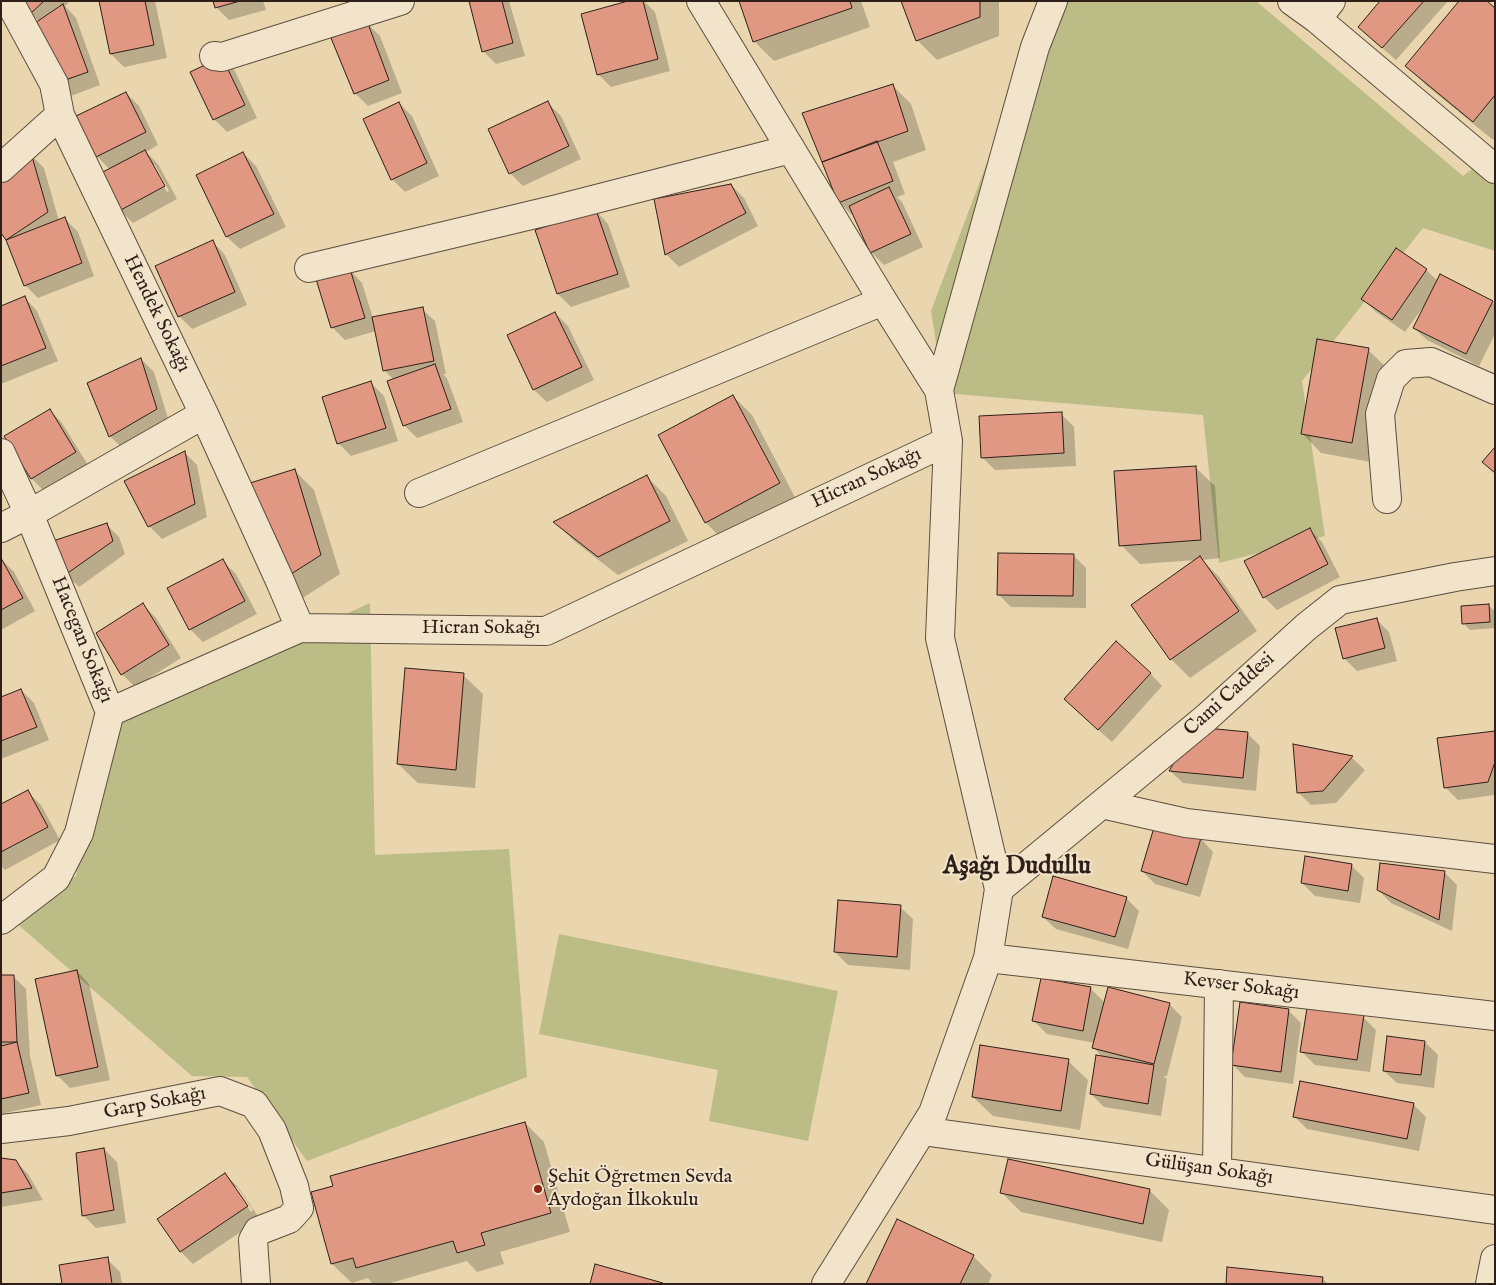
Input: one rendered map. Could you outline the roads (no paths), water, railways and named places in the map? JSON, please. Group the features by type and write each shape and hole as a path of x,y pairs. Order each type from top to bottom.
{"street":[{"name":"Hendek Sokağı","path":"9,1 54,84 60,115 204,414 300,628"},
{"path":"214,56 222,57 400,1"},
{"path":"701,1 939,390 948,441 940,638 999,889 988,958 933,1113 826,1284"},
{"path":"939,390 1035,47 1053,1"},
{"path":"1292,1 1324,10 1495,169"},
{"path":"1,168 60,115"},
{"path":"309,268 791,149"},
{"path":"419,493 883,301"},
{"path":"1387,499 1380,414 1391,378 1406,364 1431,362 1495,390"},
{"path":"1,528 29,514 204,414"},
{"name":"Hicran Sokağı","path":"110,712 300,628 546,631 948,441"},
{"name":"Hacegan Sokağı","path":"1,453 29,514 110,712 79,833 56,878 7,918 1,920"},
{"name":"Cami Caddesi","path":"999,889 1206,718 1306,626 1340,600 1495,571"},
{"path":"1102,804 1186,823 1495,859"},
{"name":"Kevser Sokağı","path":"988,958 1495,1016"},
{"path":"1217,1171 1220,984"},
{"name":"Garp Sokağı","path":"1,1128 69,1121 220,1091 254,1104 272,1130 294,1186 299,1208 290,1219 258,1231 253,1240 256,1284"},
{"name":"Gülüşan Sokağı","path":"922,1131 1495,1210"},
{"path":"1490,1284 1495,1259"}],"place":[{"name":"Şehit Öğretmen Sevda Aydoğan İlkokulu","path":"538,1189"}],"district":[{"name":"Aşağı Dudullu","path":"1017,868"}]}
